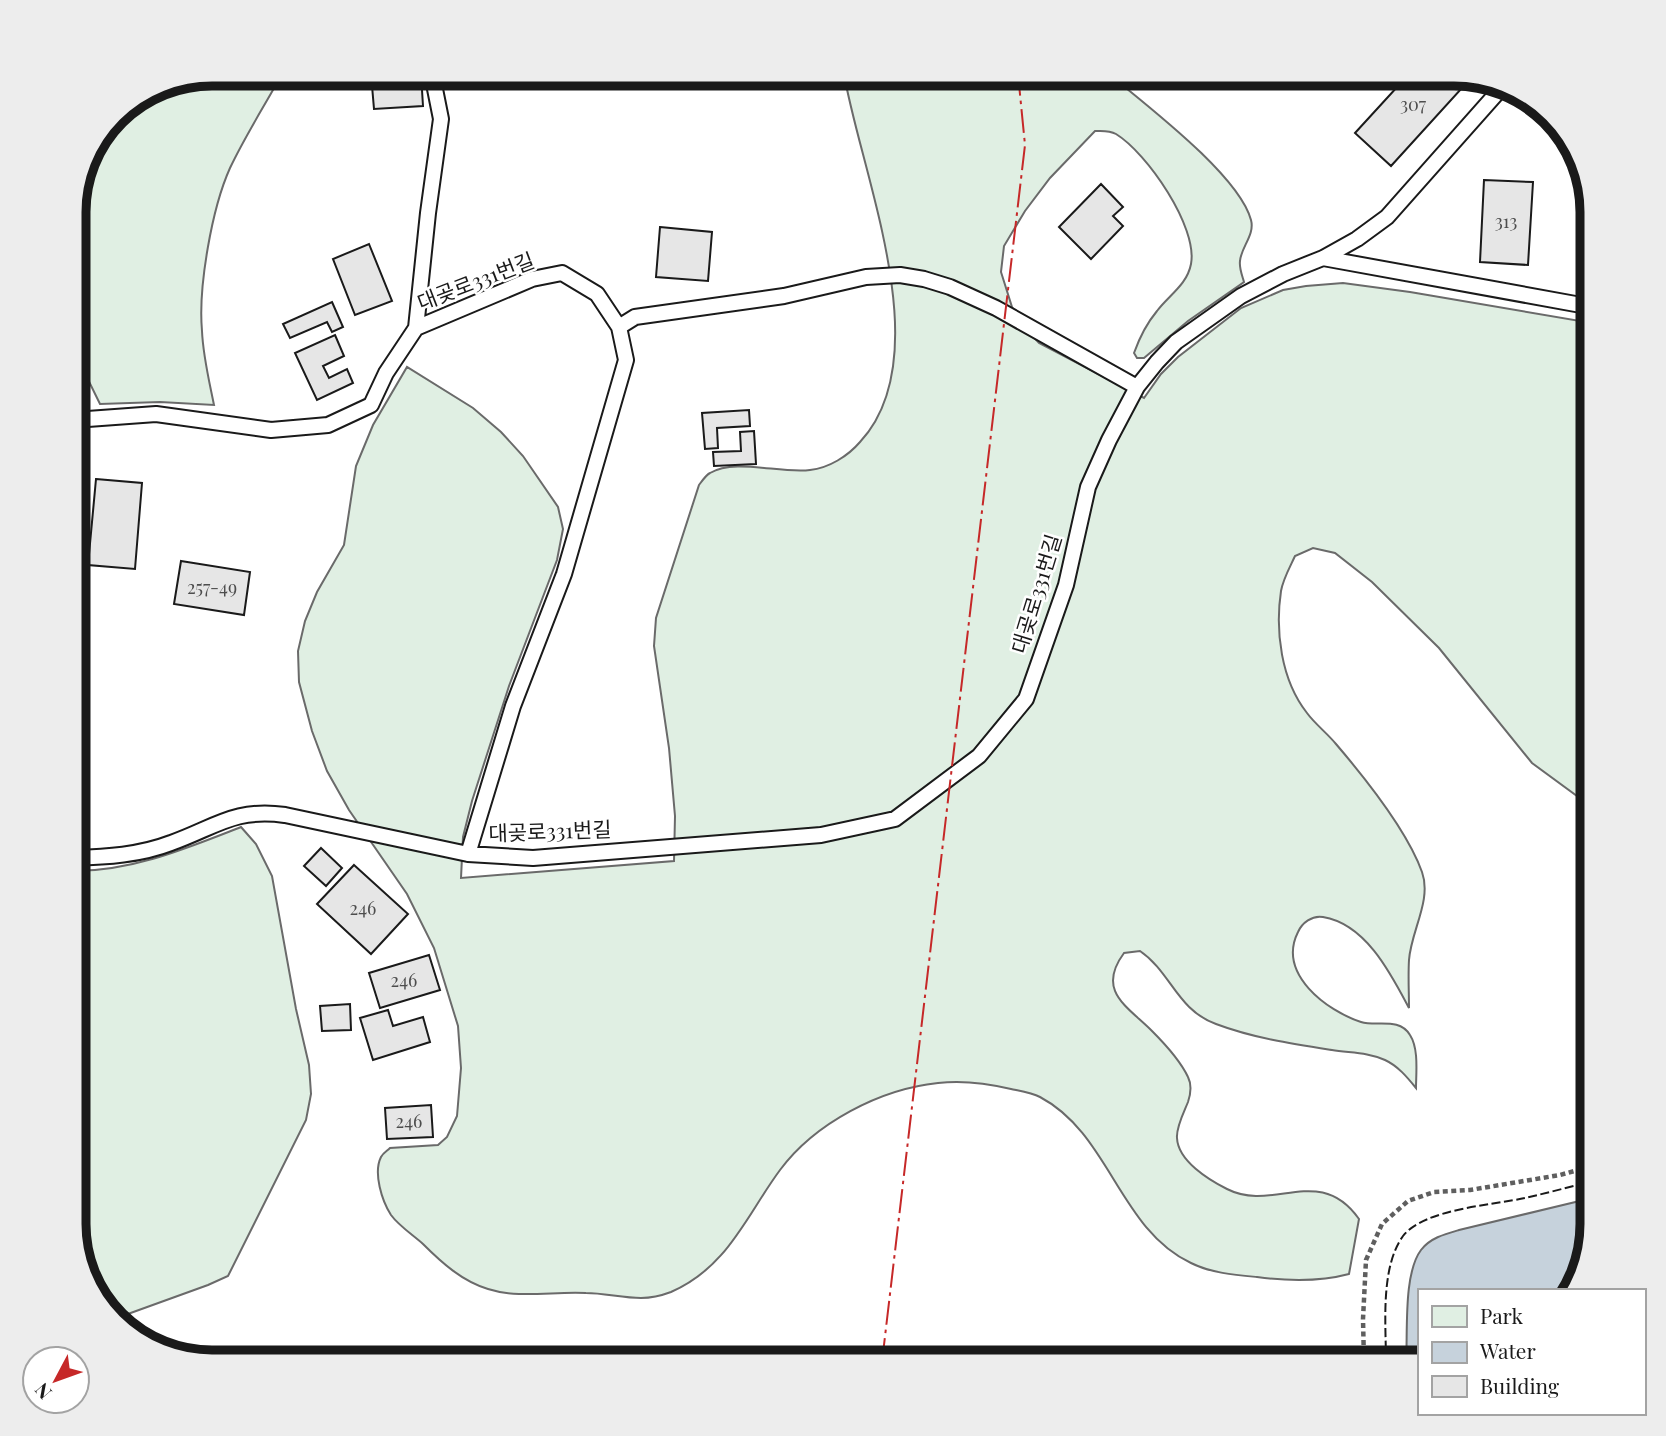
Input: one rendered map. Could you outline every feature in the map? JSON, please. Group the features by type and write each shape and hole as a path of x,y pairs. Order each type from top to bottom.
{"lane":[{"path":"415,328 442,119 435,86"},
{"name":"대곶로331번길","path":"86,858 139,852 169,844 243,814 261,812 468,854 533,858 821,835 895,819 979,756 1026,699 1066,585 1088,487 1108,439 1137,387 1176,342 1241,296 1283,274 1323,258 1357,239 1387,217 1497,93"},
{"path":"1323,258 1580,305"},
{"name":"대곶로331번길","path":"86,420 156,414 271,430 328,425 371,405 386,373 415,328 532,279 562,273 597,294 619,327 626,359 564,574 513,706 468,854"},
{"path":"619,327 635,317 784,296 866,277 900,275 924,278 996,308 1137,387"}],"path":[{"path":"1364,1350 1366,1260 1382,1224 1408,1201 1434,1192 1496,1186 1580,1169"}],"green space":[{"path":"204,86 275,86 230,168 212,226 204,271 201,313 204,350 214,405 160,402 100,404 86,375 86,204 90,179 103,149 117,129 135,112 172,92"},
{"path":"847,86 1124,86 1211,162 1243,202 1251,220 1250,236 1240,261 1244,282 1188,321 1144,358 1137,358 1134,353 1138,342 1153,316 1186,278 1191,264 1191,249 1187,231 1168,192 1142,157 1128,144 1113,133 1095,131 1050,178 1025,211 1004,246 1001,272 1012,307 1026,329 1039,343 1144,398 1161,374 1178,357 1241,308 1283,290 1343,283 1580,321 1580,798 1532,763 1439,648 1372,582 1335,553 1313,548 1295,556 1282,587 1279,606 1280,638 1291,686 1307,713 1360,772 1396,822 1415,856 1424,883 1423,905 1409,960 1409,1008 1375,952 1352,929 1338,922 1319,917 1311,918 1305,923 1298,932 1293,947 1294,962 1309,989 1334,1009 1361,1022 1394,1024 1405,1029 1415,1047 1416,1088 1390,1062 1379,1057 1259,1037 1203,1018 1192,1010 1159,969 1140,951 1124,953 1113,978 1118,997 1167,1047 1181,1064 1189,1080 1190,1095 1179,1124 1177,1138 1189,1162 1227,1189 1245,1195 1312,1191 1328,1194 1344,1203 1359,1219 1349,1274 1315,1280 1280,1279 1223,1273 1191,1263 1167,1248 1147,1228 1100,1157 1064,1113 1033,1094 974,1083 938,1083 894,1093 850,1111 830,1123 811,1137 780,1170 722,1255 691,1281 671,1292 656,1296 634,1298 574,1293 524,1294 488,1289 461,1276 445,1264 398,1223 385,1202 378,1179 379,1164 384,1153 390,1148 438,1145 447,1137 457,1116 461,1068 458,1026 434,948 407,894 349,810 327,771 312,731 299,682 298,651 305,621 317,592 344,545 356,466 373,425 407,367 473,408 501,432 523,456 558,507 563,529 557,560 509,686 472,801 463,837 461,878 674,861 675,816 669,748 654,646 656,618 699,485 709,474 720,469 745,467 798,471 824,467 838,460 860,442 883,406 894,362 895,314 888,263"},
{"path":"241,827 256,844 272,876 309,1065 311,1094 306,1120 228,1276 125,1315 107,1294 95,1272 86,1232 86,870 139,863"}],"water":[{"path":"1580,1201 1576,1257 1562,1289 1418,1289 1418,1350 1406,1350 1409,1288 1415,1261 1429,1242 1459,1230"}],"building":[{"path":"372,86 422,86 423,106 374,109"},
{"path":"1398,86 1464,86 1391,166 1355,133"},
{"path":"1484,180 1533,182 1528,265 1480,262"},
{"path":"1101,184 1123,207 1113,216 1123,226 1091,259 1059,227"},
{"path":"660,227 712,232 708,281 656,277"},
{"path":"369,244 392,301 355,315 333,259"},
{"path":"332,302 343,327 332,332 327,322 290,338 283,324"},
{"path":"335,335 344,356 323,366 329,378 347,369 353,383 317,400 295,353"},
{"path":"749,410 750,426 717,428 718,448 705,449 702,413"},
{"path":"754,431 756,464 714,466 713,452 741,451 740,432"},
{"path":"86,478 89,478 86,514"},
{"path":"96,479 142,483 135,569 88,565"},
{"path":"181,561 250,572 244,615 174,604"},
{"path":"321,848 342,868 326,886 304,866"},
{"path":"354,865 408,914 371,954 317,904"},
{"path":"429,955 440,990 380,1008 369,973"},
{"path":"350,1004 351,1030 322,1031 320,1006"},
{"path":"388,1010 393,1026 423,1017 430,1042 373,1060 360,1018"},
{"path":"431,1105 433,1137 387,1139 385,1108"}],"fence":[{"path":"1386,1350 1386,1297 1391,1264 1403,1236 1413,1227 1442,1214 1580,1184"}],"power":[{"path":"883,1350 1025,145 1019,86"}]}
